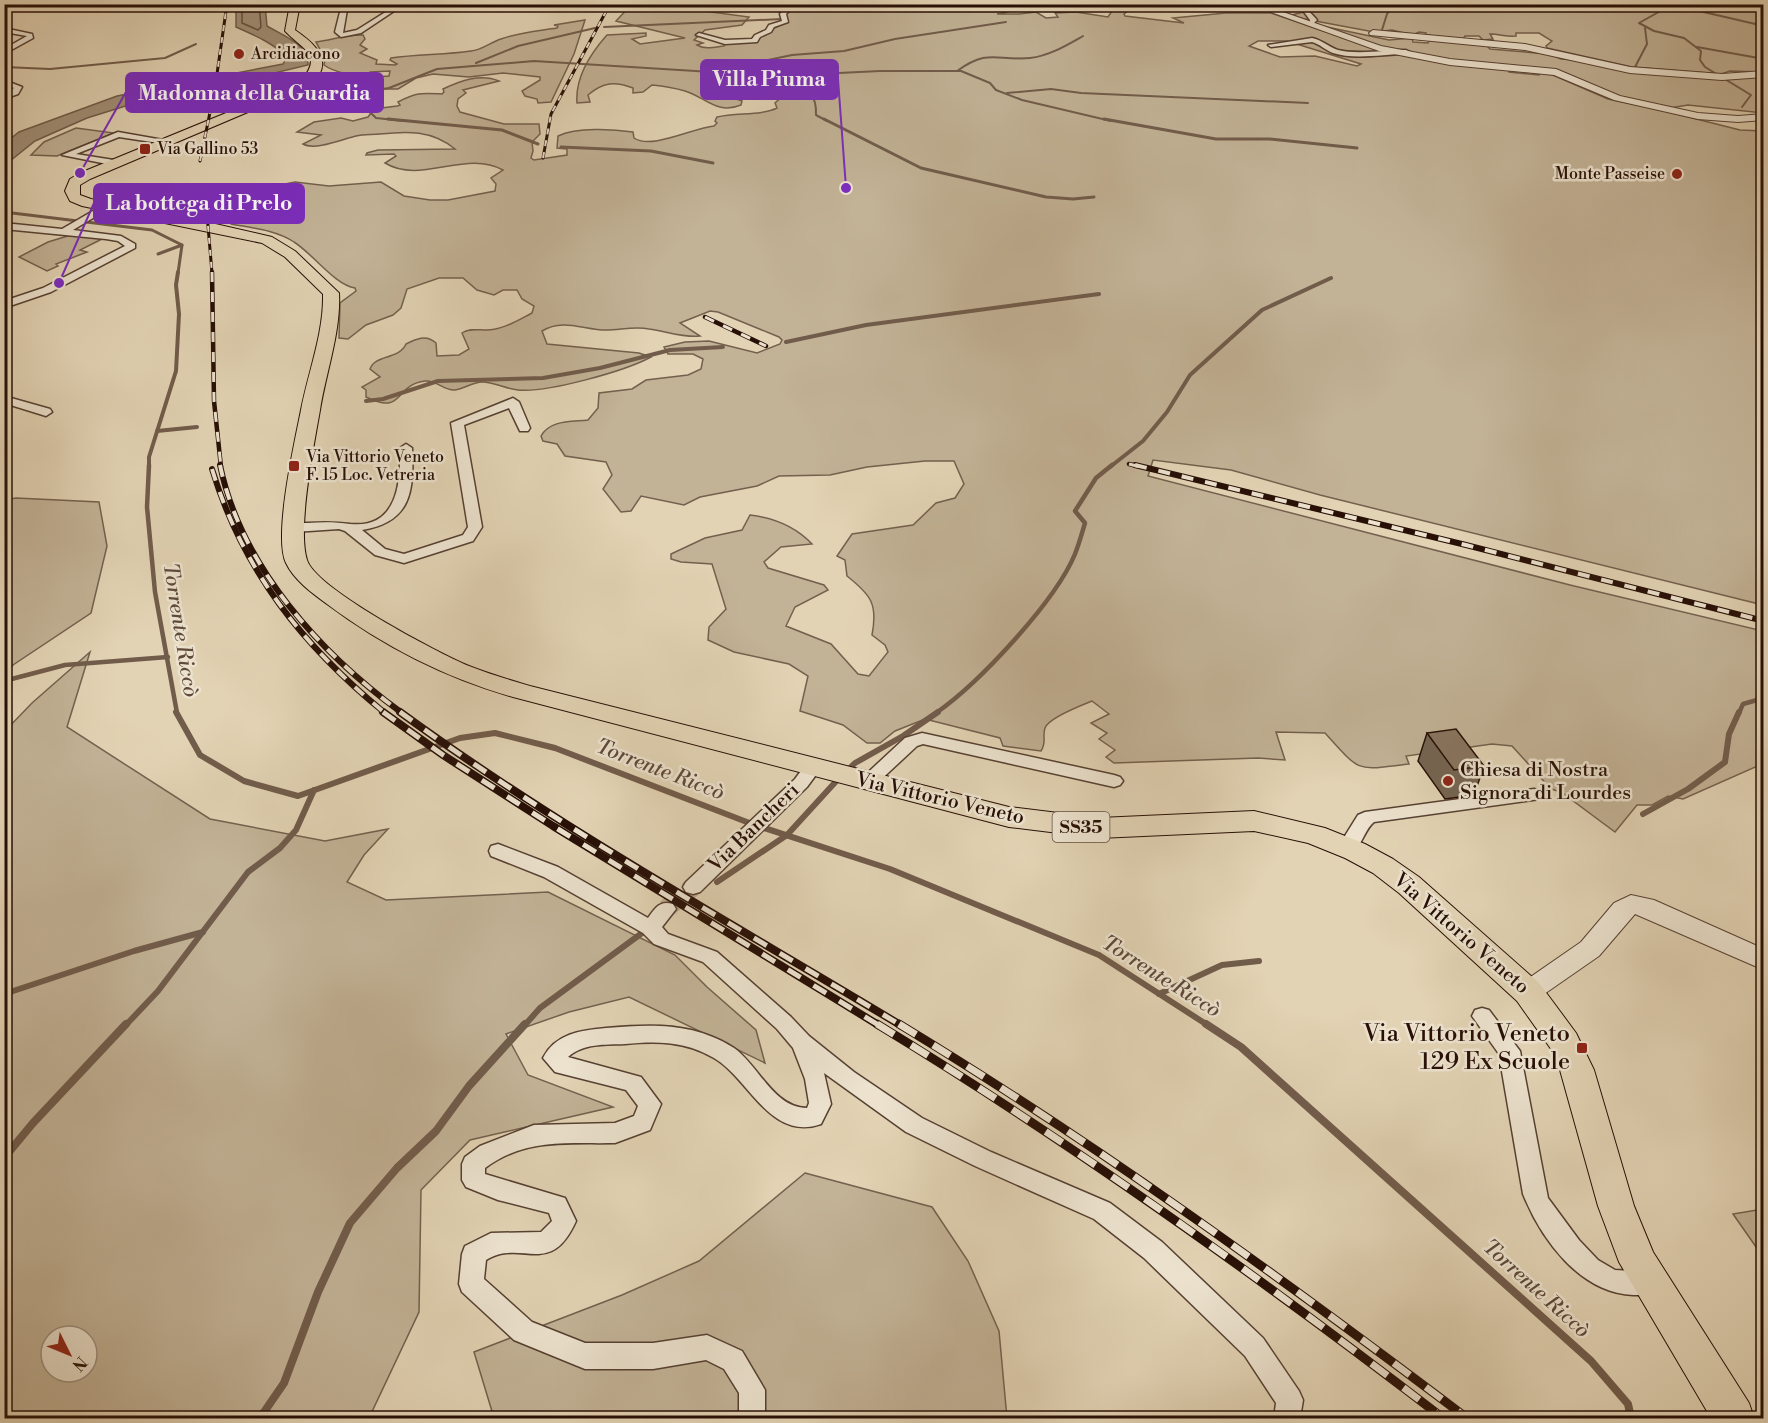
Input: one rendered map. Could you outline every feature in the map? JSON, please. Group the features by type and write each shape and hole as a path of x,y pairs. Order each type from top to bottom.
{"main road":[{"path":"117,163 165,141 276,99 308,82 315,72 317,63 309,45 290,31 295,4"},
{"name":"Via Vittorio Veneto","path":"117,163 72,184 73,195 80,201 105,207 198,224 267,240 290,254 322,281 332,297 308,423 292,546 296,563 309,580 373,623 451,668 522,692 807,776 868,782 1039,822 1110,828 1254,821 1315,835 1347,847 1383,866 1409,885 1528,992 1564,1042 1577,1070 1616,1206 1638,1262 1734,1419"}],"street":[{"path":"345,4 338,32 341,35 359,32 394,9"},
{"path":"699,35 725,42 755,41 757,36 769,31 771,26 785,22 783,14 788,9 781,4"},
{"path":"1045,4 1179,8 1252,6 1379,48 1450,62 1556,72 1617,98 1698,116 1738,119 1764,117"},
{"path":"1289,4 1306,11 1314,20 1312,22"},
{"path":"1290,17 1399,37 1420,36 1525,47 1630,70 1722,77 1764,74"},
{"path":"4,30 30,35 30,38 4,52"},
{"path":"1271,45 1312,40 1321,42 1334,51 1346,53 1406,52"},
{"path":"4,82 18,87 15,92 4,96"},
{"path":"117,163 66,155 118,134 165,141"},
{"path":"65,231 105,207"},
{"path":"4,226 106,236 121,239 132,246 47,290 4,305"},
{"path":"4,399 46,412"},
{"path":"294,528 340,525 350,528 380,552 396,558 404,558 468,538 475,527 457,423 513,402 524,428"},
{"path":"350,528 386,519 399,507 408,476 406,448"},
{"path":"868,782 911,742 922,738 1114,781"},
{"name":"Via Bancheri","path":"693,887 807,776"},
{"path":"1347,847 1367,818 1534,795"},
{"path":"498,850 551,872 650,928 662,939 710,957 784,1023 802,1043 846,1078 914,1125 983,1159 1102,1211 1153,1250 1254,1347 1290,1400 1287,1419"},
{"path":"1528,992 1590,949 1623,909 1631,904 1645,906 1764,960"},
{"path":"650,928 666,909"},
{"path":"1482,1016 1509,1051 1539,1204 1576,1255 1590,1268 1615,1281 1651,1284"},
{"path":"752,1419 752,1390 733,1360 707,1347 653,1356 585,1356 523,1331 471,1284 474,1254 491,1244 546,1243 560,1230 564,1221 557,1205 498,1190 474,1180 473,1164 488,1153 534,1135 615,1133 642,1123 650,1104 633,1083 563,1066 554,1058 563,1045 584,1038 642,1034 686,1036 728,1056 751,1077 776,1107 800,1119 813,1117 820,1104 816,1079 802,1043"}],"shaded area":[{"path":"1020,4 1012,7 1011,11 997,14 1036,12 1046,18 1058,17 1055,13 1076,12 1108,17 1112,11 1094,7 1114,7 1129,10 1124,14 1125,16 1184,23 1173,18 1226,13 1271,13 1373,48 1508,68 1509,72 1539,75 1541,72 1546,72 1608,99 1740,130 1763,131 1763,605 1320,495 1231,470 1153,460 1148,476 1570,585 1763,631 1763,760 1760,765 1683,799 1668,796 1652,805 1637,805 1615,832 1561,792 1551,789 1512,746 1492,744 1406,756 1409,764 1368,768 1346,756 1325,733 1276,732 1285,760 1258,758 1114,763 1106,757 1115,750 1099,739 1107,733 1091,723 1109,714 1092,701 1066,712 1047,724 1041,751 1003,746 1000,738 925,719 895,731 880,743 867,743 843,725 800,711 808,676 789,664 734,652 708,640 709,627 726,609 712,564 681,562 671,559 671,554 705,538 742,530 750,515 768,518 792,528 812,544 781,547 764,562 768,568 824,585 828,590 795,607 786,626 831,644 858,674 869,676 888,652 885,645 872,635 874,615 871,601 862,589 847,576 845,560 837,556 852,534 913,525 936,503 955,498 964,484 954,461 925,461 867,467 830,475 779,476 757,486 700,497 684,505 641,496 631,511 621,512 603,489 612,475 606,462 565,456 557,444 543,441 541,436 545,431 555,424 588,420 598,408 599,393 632,389 646,380 688,375 701,369 703,359 693,354 668,354 664,347 685,342 709,341 757,353 780,344 782,340 779,337 718,312 710,311 680,323 700,336 644,328 598,330 558,325 542,331 547,344 639,353 651,357 639,363 566,385 518,390 482,382 451,390 425,381 408,388 393,401 378,402 366,397 366,390 362,387 380,377 370,369 377,361 398,353 406,344 421,338 436,343 437,356 459,355 469,349 462,333 465,331 492,330 504,326 532,313 534,306 522,299 517,290 503,290 494,295 477,290 463,278 439,278 407,289 401,308 393,315 366,325 348,339 339,338 340,303 356,291 355,288 340,281 301,247 287,238 264,230 231,224 228,220 239,200 270,187 295,182 329,186 381,182 404,196 430,200 448,200 495,191 496,184 491,178 503,170 489,165 474,163 428,169 399,169 385,163 396,156 394,154 366,155 378,150 455,149 428,135 400,132 362,135 329,144 308,146 303,144 321,135 297,132 314,122 341,118 353,121 368,117 374,109 400,105 398,102 410,96 424,93 442,94 443,89 470,79 485,78 499,81 463,90 466,93 458,99 457,106 460,112 504,124 539,124 540,134 532,142 531,158 534,160 567,155 567,149 557,148 558,136 575,131 633,132 634,138 641,141 661,140 714,126 717,123 715,121 717,117 756,113 777,108 775,103 784,95 750,89 732,81 733,77 729,76 708,85 714,91 742,101 741,105 733,108 718,107 685,91 652,85 643,92 633,93 633,88 627,86 604,85 588,95 590,102 577,103 577,93 585,66 607,35 646,33 646,36 632,39 640,44 685,38 616,21 631,5 659,5 749,17 742,25 705,30 694,40 703,43 697,45 700,47 707,48 724,46 725,43 758,41 758,37 787,21 786,14 790,9 783,5","holes":["1258,41 1287,41 1361,64 1357,66 1315,56 1280,57 1249,46"]},
{"path":"1279,5 1763,5 1763,72 1730,71 1721,74 1632,67 1547,48 1546,46 1552,41 1539,33 1516,33 1516,36 1490,34 1493,39 1483,40 1479,36 1465,36 1463,39 1426,35 1426,33 1419,32 1413,35 1392,30 1374,32 1294,17 1292,15 1304,12"},
{"path":"585,20 574,54 551,102 538,103 537,99 525,96 522,91 540,80 540,77 503,73 469,77 433,74 416,78 398,89 379,87 363,90 343,87 348,79 389,76 390,71 370,72 368,75 363,75 334,70 324,65 325,59 316,42 363,35 365,39 360,45 367,49 360,53 377,60 376,64 395,65 397,64 390,60 391,58 475,50 508,37 557,28 558,26 554,25"},
{"path":"1308,23 1389,40 1412,38 1413,42 1428,43 1430,39 1486,45 1490,49 1549,54 1561,59 1634,72 1763,75 1763,113 1688,105 1670,108 1622,98 1565,73 1461,63 1382,47"},
{"path":"76,128 114,133 57,156 31,155 44,142"},
{"path":"74,234 102,239 80,250 87,252 56,264 58,266 47,271 19,257 48,242"},
{"path":"16,498 99,502 107,546 91,613 13,665 5,676 5,500"},
{"path":"90,652 67,727 210,819 325,841 388,829 364,855 347,882 386,900 548,892 675,955 756,1030 765,1063 629,997 569,1012 506,1034 528,1075 613,1107 470,1140 421,1190 419,1312 369,1418 5,1418 4,732 32,703"},
{"path":"805,1173 932,1207 968,1261 999,1331 1007,1418 494,1418 474,1352 622,1295 699,1261"},
{"path":"1764,1209 1763,1257 1733,1214"}],"water":[{"path":"236,5 265,5 267,26 300,46 308,65 266,75 180,89 87,118 35,141 5,165 5,143 19,132 117,96 283,64 287,57 282,52 236,27"}],"building":[{"path":"1456,729 1484,766 1454,770 1427,733"}],"waterway":[{"path":"4,13 52,4"},
{"path":"1382,30 1387,14 1395,4"},
{"path":"1662,4 1664,9 1639,23 1654,31 1684,38 1701,51 1700,60 1705,67 1751,95 1742,107"},
{"path":"1669,4 1764,26"},
{"path":"604,27 782,19"},
{"path":"724,69 792,55 844,51 895,39 1006,22"},
{"path":"476,63 518,46 595,28"},
{"path":"1634,69 1647,44 1645,28"},
{"path":"957,71 985,58 1030,58 1044,55 1083,36"},
{"path":"4,67 50,69 165,58 196,44"},
{"path":"1697,47 1764,59"},
{"path":"248,76 313,92 343,95 389,88 437,69 534,61 777,76 880,71 957,71"},
{"path":"957,71 990,83 996,90 1022,100 1111,121"},
{"path":"790,77 810,92 815,102 816,115 827,121"},
{"path":"1007,93 1051,89 1081,93 1308,103"},
{"path":"353,95 376,118 404,121"},
{"path":"388,119 502,130 538,144"},
{"path":"824,119 921,168 1046,197 1073,199 1094,197"},
{"path":"1104,119 1216,139 1269,139 1357,148"},
{"path":"561,147 651,151 713,163"},
{"name":"Torrente Riccò","path":"4,212 152,230 182,245"},
{"path":"158,254 182,245"},
{"name":"Torrente Riccò","path":"178,273 182,245"},
{"name":"Torrente Riccò","path":"157,431 176,371 179,314 176,285 178,272"},
{"path":"1110,467 1143,441 1167,412 1190,375 1262,310 1331,278"},
{"path":"786,342 866,325 1099,294"},
{"path":"366,401 383,399 438,381 543,378 600,368 670,350 723,347"},
{"path":"157,431 197,427"},
{"name":"Torrente Riccò","path":"149,465 149,457 157,431"},
{"name":"Torrente Riccò","path":"149,465 147,507 155,592 167,657"},
{"path":"936,713 994,662 1051,595 1075,554 1085,523 1075,511 1096,478 1112,465"},
{"path":"4,681 65,665 167,657"},
{"name":"Torrente Riccò","path":"167,657 177,713"},
{"path":"1739,713 1743,704 1764,698"},
{"name":"Torrente Riccò","path":"176,712 200,755 244,781 298,796 314,790"},
{"path":"847,771 855,763 903,736 938,712"},
{"path":"1643,814 1688,789 1725,762 1729,734 1739,712"},
{"name":"Torrente Riccò","path":"314,790 460,738 495,733 555,748 787,835"},
{"path":"787,835 840,777"},
{"path":"203,932 248,872 280,848 296,830 314,790"},
{"path":"717,882 787,835"},
{"name":"Torrente Riccò","path":"787,835 890,869 1099,955 1159,994"},
{"path":"4,994 134,951 203,932"},
{"path":"125,1026 158,991 203,932"},
{"path":"524,1026 540,1008 642,933"},
{"path":"1159,994 1222,965 1259,961"},
{"name":"Torrente Riccò","path":"1159,994 1209,1026"},
{"path":"4,1158 33,1123 126,1024"},
{"path":"260,1418 284,1383 318,1292 350,1223 397,1168 436,1131 469,1086 525,1024"},
{"name":"Torrente Riccò","path":"1206,1024 1241,1047 1591,1361 1628,1404 1631,1418"}],"tunnel":[{"path":"666,909 693,887"}],"railway":[{"path":"200,161 215,88 227,4"},
{"path":"543,158 551,114 610,4"},
{"path":"207,214 212,273"},
{"path":"212,272 214,401 221,467"},
{"path":"705,317 766,346"},
{"path":"1129,464 1141,467"},
{"path":"220,465 231,503 246,538 265,573 288,605 342,664 402,713"},
{"path":"1135,465 1466,545 1764,621"},
{"path":"212,469 241,541 279,604 328,661 385,713"},
{"path":"383,712 443,755 553,826 880,1026"},
{"path":"400,712 460,755 584,835 902,1026"},
{"path":"877,1024 1023,1116 1166,1213 1443,1418"},
{"path":"899,1024 1045,1117 1188,1214 1467,1418"}],"place":[{"name":"Arcidiacono","path":"239,54"},
{"name":"Via Gallino 53","path":"145,149"},
{"name":"Madonna della Guardia","path":"80,173"},
{"name":"Monte Passeise","path":"1677,174"},
{"name":"Villa Piuma","path":"846,188"},
{"name":"La bottega di Prelo","path":"59,283"},
{"name":"Via Vittorio Veneto F. 15 Loc. Vetreria","path":"294,466"},
{"name":"Chiesa di Nostra Signora di Lourdes","path":"1448,781"},
{"name":"Via Vittorio Veneto 129 Ex Scuole","path":"1582,1048"}]}
